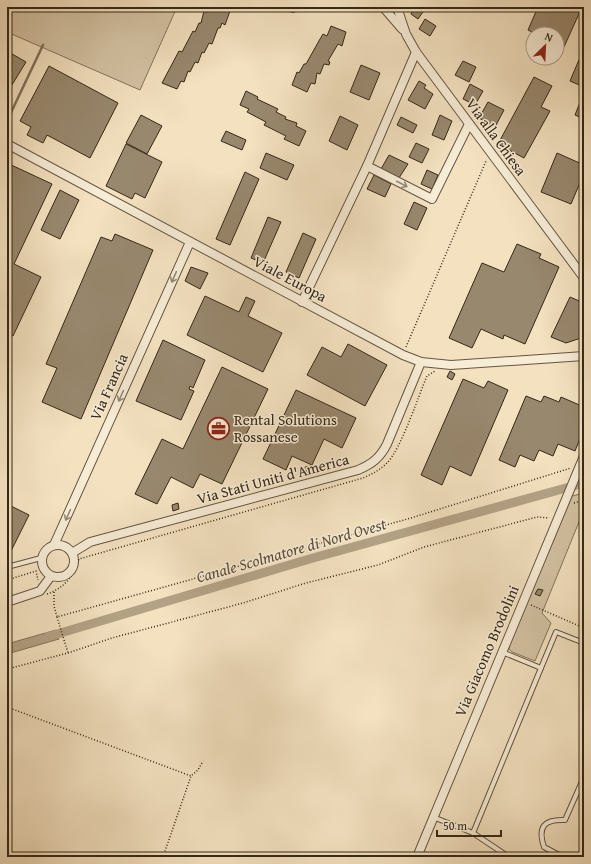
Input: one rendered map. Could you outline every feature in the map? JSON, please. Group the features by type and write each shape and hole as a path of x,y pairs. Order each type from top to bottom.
{"street":[{"path":"383,7 406,34"},
{"name":"Via alla Chiesa","path":"396,7 406,34 416,52 584,278"},
{"path":"302,302 367,166 416,52"},
{"path":"367,166 432,200 469,124"},
{"name":"Viale Europa","path":"7,144 302,302 403,355 422,362 451,365 580,353"},
{"name":"Via Francia","path":"54,545 190,242"},
{"name":"Via Stati Uniti d'America","path":"72,553 90,542 256,498 370,465 381,456 422,362"},
{"name":"Via Giacomo Brodolini","path":"417,857 501,651 584,456"},
{"path":"54,545 64,546 72,553 74,563 70,572 61,577 51,576 43,569 41,558 46,550 54,545"},
{"path":"7,602 40,591 51,576"}],"lane":[{"path":"284,7 293,10 297,7"},
{"path":"7,567 41,558"},
{"path":"474,833 556,632 584,644"},
{"path":"501,651 541,668"},
{"path":"563,857 544,847 540,836 543,826 552,820 566,820 584,777"},
{"path":"433,817 474,833 509,857"}],"path":[{"path":"403,355 490,152"},
{"path":"580,353 584,345"},
{"path":"7,580 36,571 40,591 43,596 54,592 66,584 74,573 79,559 363,478 377,472 388,462 396,448 428,376 434,371 440,371"},
{"path":"57,617 579,469"},
{"path":"7,669 68,653 112,638 243,603 306,583 378,565 424,547 536,517 556,519"},
{"path":"54,592 54,606 68,653"},
{"path":"522,602 584,628"},
{"path":"7,707 192,776"},
{"path":"162,857 192,776 198,770 203,761"}],"shaded area":[{"path":"7,7 177,7 140,90 7,32"},
{"path":"584,493 584,516 581,517 542,613 551,623 535,661 512,652 509,649 509,645 572,496"},
{"path":"56,630 59,639 7,654 7,644"}],"building":[{"path":"210,7 220,7 230,11 225,25 222,23 220,28 218,28 212,44 209,43 204,53 202,52 198,63 195,62 190,72 188,71 184,82 181,81 177,89 162,83 179,51 182,52 193,31 195,32 199,23 201,23 204,11 208,12"},
{"path":"411,7 425,9 418,19 411,14 412,11 409,9"},
{"path":"538,7 582,7 565,45 565,26 530,26"},
{"path":"425,19 436,26 430,36 419,29"},
{"path":"331,26 346,32 342,46 338,44 328,61 330,62 329,65 324,64 320,74 317,73 315,84 311,83 307,92 292,85 297,72 299,73 304,64 306,64 323,34 327,36"},
{"path":"584,48 584,87 570,81"},
{"path":"7,51 26,62 7,93"},
{"path":"463,61 476,67 469,82 455,75"},
{"path":"361,65 380,73 369,100 350,92"},
{"path":"49,66 118,103 90,158 47,135 43,143 27,135 31,127 20,121"},
{"path":"534,77 552,86 541,107 550,111 524,158 498,144"},
{"path":"419,81 426,85 424,88 433,94 425,109 408,100"},
{"path":"470,84 483,91 475,105 463,99"},
{"path":"246,91 258,97 257,99 278,109 276,112 286,117 285,119 297,123 296,126 306,131 299,146 284,139 286,136 264,125 266,122 247,112 249,109 240,105"},
{"path":"581,100 584,101 584,119 575,115"},
{"path":"488,102 504,110 495,127 479,118"},
{"path":"141,115 162,126 147,154 126,143"},
{"path":"440,115 452,121 444,140 432,135"},
{"path":"340,116 358,125 347,150 329,141"},
{"path":"401,117 417,125 413,133 397,125"},
{"path":"226,131 246,140 242,150 221,141"},
{"path":"416,143 429,149 422,163 409,157"},
{"path":"126,144 162,162 145,198 135,193 132,199 106,186"},
{"path":"266,153 294,165 287,180 260,168"},
{"path":"557,153 584,165 584,173 571,204 541,192"},
{"path":"389,155 408,164 399,178 381,169"},
{"path":"7,163 52,184 14,264 41,277 13,336 7,333"},
{"path":"427,170 438,175 432,189 421,184"},
{"path":"245,172 259,179 230,245 216,239"},
{"path":"374,175 391,184 385,197 367,189"},
{"path":"60,190 79,200 60,239 41,230"},
{"path":"414,202 427,208 417,230 404,224"},
{"path":"268,217 281,222 263,263 251,258"},
{"path":"303,233 316,239 299,278 286,272"},
{"path":"115,234 153,250 81,419 42,402 57,368 46,364 101,237 112,241"},
{"path":"517,244 541,254 539,258 559,267 525,344 504,335 503,339 481,329 472,348 449,338 482,263 504,272"},
{"path":"191,267 208,273 200,289 185,281"},
{"path":"205,296 239,312 246,297 255,301 248,316 282,333 263,372 187,335"},
{"path":"570,297 584,303 584,337 566,343 551,337"},
{"path":"163,340 205,360 193,388 190,386 189,389 194,391 181,420 136,401"},
{"path":"348,344 387,365 365,406 307,375 322,347 341,357"},
{"path":"222,367 268,389 222,484 200,474 193,488 171,477 157,504 135,494 162,439 183,449"},
{"path":"450,371 455,374 452,380 447,377"},
{"path":"463,379 484,388 488,381 508,390 471,476 450,466 442,485 421,475"},
{"path":"296,390 356,418 342,448 324,439 312,465 292,456 286,470 263,459"},
{"path":"526,396 541,402 544,396 559,402 561,397 584,407 584,429 575,451 558,444 553,456 539,450 534,461 520,455 515,467 499,460"},
{"path":"311,466 313,472 307,473 305,467"},
{"path":"178,503 179,509 173,511 172,505"},
{"path":"7,504 29,515 9,555 7,554"},
{"path":"538,589 543,590 540,596 535,594"}],"waterway":[{"path":"7,121 43,45"},
{"name":"Canale Scolmatore di Nord Ovest","path":"47,637 313,558 584,483"}],"place":[{"name":"Rental Solutions Rossanese","path":"219,429"}]}
